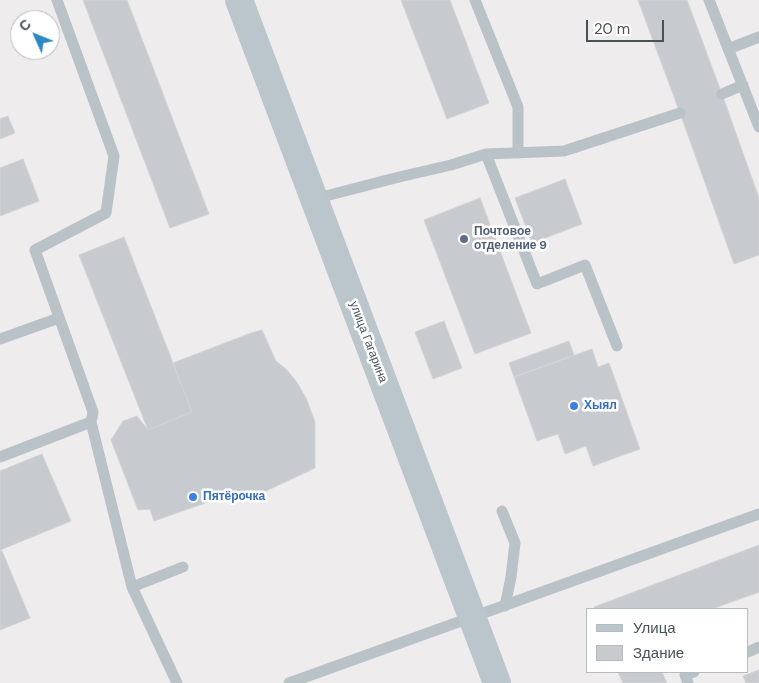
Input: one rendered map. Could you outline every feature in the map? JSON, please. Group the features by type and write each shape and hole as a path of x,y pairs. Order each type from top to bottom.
{"street":[{"name":"улица Гагарина","path":"239,0 497,683"}],"lane":[{"path":"57,0 114,156 106,213 35,250 93,412 91,422 132,587 178,683"},
{"path":"475,0 518,107 518,153"},
{"path":"709,0 759,127"},
{"path":"728,49 759,37"},
{"path":"722,94 744,85"},
{"path":"314,199 451,165 486,154 564,151 680,112"},
{"path":"486,154 537,284 585,265 616,346"},
{"path":"0,339 59,318"},
{"path":"0,457 91,422"},
{"path":"502,511 515,543 505,606"},
{"path":"289,683 759,514"},
{"path":"132,587 183,567"},
{"path":"688,683 685,675 691,673"}],"building":[{"path":"83,0 127,0 209,214 170,228"},
{"path":"401,0 450,0 489,103 447,119"},
{"path":"638,0 687,0 759,198 759,255 734,264"},
{"path":"8,116 15,133 0,139 0,119"},
{"path":"23,159 39,201 0,216 0,168"},
{"path":"565,179 582,224 532,243 515,198"},
{"path":"480,198 531,333 475,354 424,220"},
{"path":"124,237 192,412 148,430 79,255"},
{"path":"444,321 462,368 433,379 415,332"},
{"path":"262,330 276,361 296,381 306,398 315,422 315,468 251,498 225,496 154,521 150,509 138,510 111,440 123,421 137,416 148,430 192,412 173,363"},
{"path":"569,341 574,355 514,377 509,363"},
{"name":"Хыял","path":"592,349 598,367 609,363 640,449 593,466 586,446 565,454 558,434 537,441 514,377"},
{"path":"42,454 71,521 0,550 0,471"},
{"path":"759,545 759,592 715,608 594,607"},
{"path":"0,550 30,618 0,630"},
{"path":"759,670 759,683 746,683 743,676"},
{"path":"618,673 662,673 667,683 623,683"}],"place":[{"name":"Почтовое отделение 9","path":"464,239"},
{"name":"Хыял","path":"574,406"},
{"name":"Пятёрочка","path":"193,497"}]}
